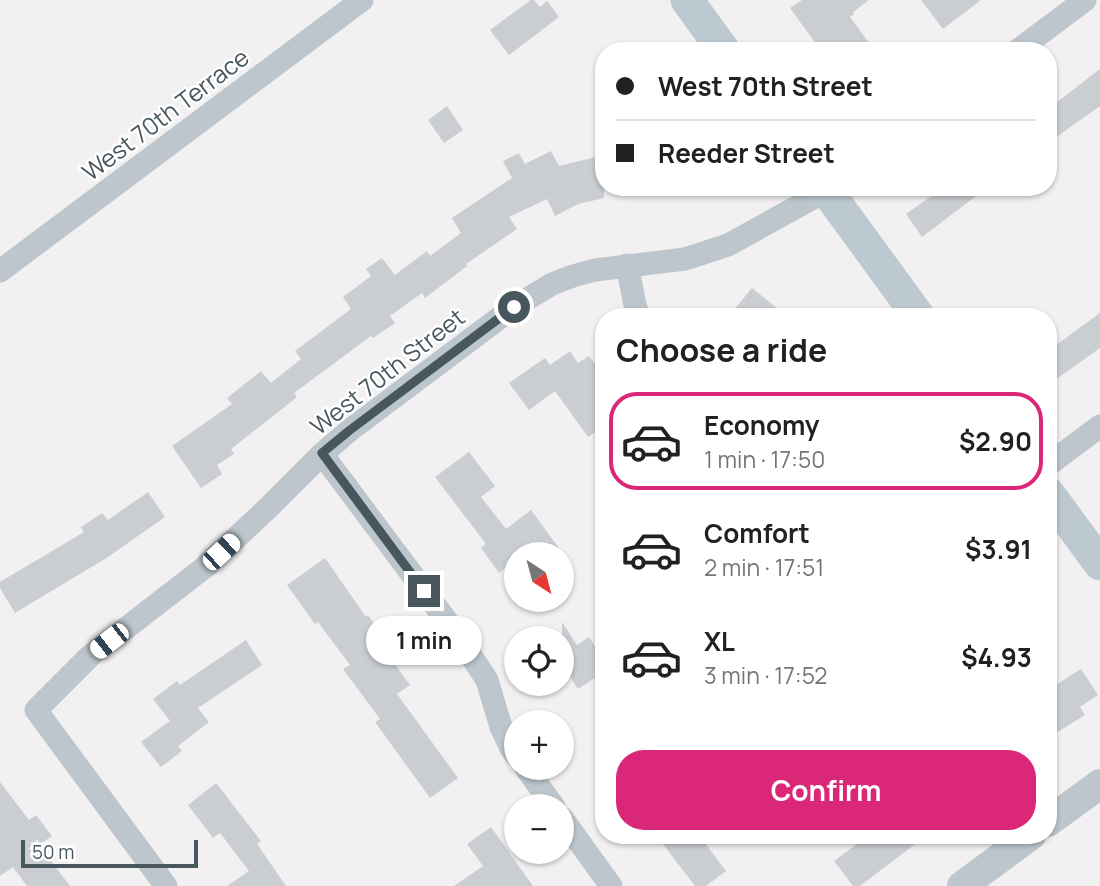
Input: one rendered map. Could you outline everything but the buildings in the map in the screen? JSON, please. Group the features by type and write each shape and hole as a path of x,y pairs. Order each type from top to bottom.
{"main road":[{"path":"687,0 717,42"},
{"path":"833,196 913,308"},
{"path":"1057,504 1100,564"}],"street":[{"name":"West 70th Terrace","path":"0,271 362,0"},
{"path":"1029,42 1085,0"},
{"name":"West 70th Street","path":"166,886 36,710 90,656 205,567 322,453 532,295 573,276 595,270 685,259 728,245 816,196"},
{"path":"627,265 636,308"},
{"path":"1057,458 1100,426"},
{"path":"322,453 458,636 486,680 504,734"},
{"path":"1057,815 1100,784"},
{"path":"574,835 611,886"},
{"path":"962,886 1019,844"}],"route":[{"path":"424,591 322,453 514,307"}]}
